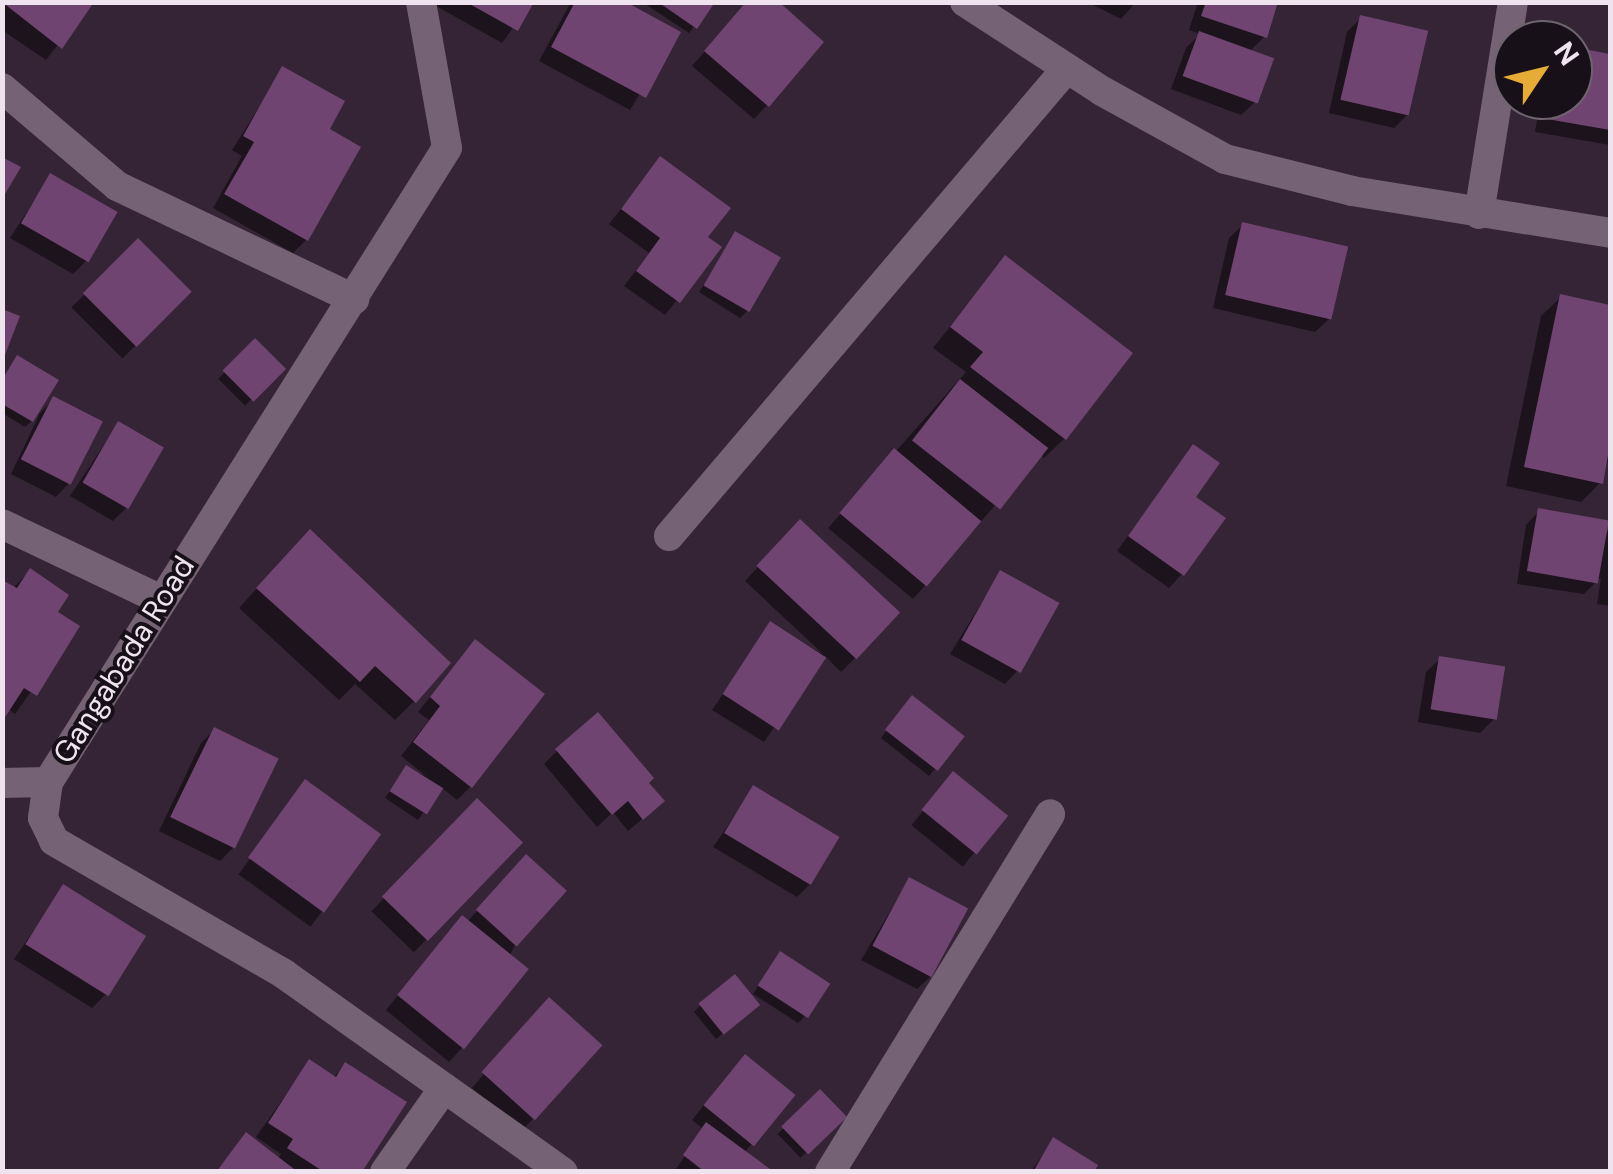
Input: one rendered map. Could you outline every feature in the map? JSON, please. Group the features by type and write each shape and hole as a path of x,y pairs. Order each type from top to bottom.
{"street":[{"name":"Gangabada Road","path":"421,2 447,148 48,782 43,818 54,841 284,974 563,1172"},
{"path":"965,2 1067,68 1225,160 1479,214 1610,233"},
{"path":"1479,214 1514,2"},
{"path":"669,536 1067,68"},
{"path":"2,88 117,186 354,299"},
{"path":"2,524 161,600"},
{"path":"2,783 48,782"},
{"path":"830,1172 1050,814"},
{"path":"385,1172 444,1088"}],"building":[{"path":"2,2 94,2 62,49"},
{"path":"466,2 534,2 518,31"},
{"path":"575,2 626,2 681,32 646,98 551,47"},
{"path":"658,2 715,2 697,29"},
{"path":"746,2 779,2 824,42 769,107 704,51"},
{"path":"1206,2 1278,2 1267,38 1201,16"},
{"path":"1360,15 1428,31 1409,116 1340,100"},
{"path":"1199,31 1274,58 1258,103 1183,76"},
{"path":"1593,51 1610,54 1610,130 1553,120 1593,120"},
{"path":"282,66 345,101 330,129 361,147 308,241 224,194 254,142 243,136"},
{"path":"660,156 731,208 708,237 722,247 680,303 636,271 660,238 621,209"},
{"path":"2,157 21,167 2,199"},
{"path":"50,173 118,212 89,262 21,223"},
{"path":"1242,222 1348,247 1331,320 1225,295"},
{"path":"735,231 781,258 749,312 704,286"},
{"path":"138,238 192,292 137,347 83,293"},
{"path":"1005,255 1133,353 1066,440 970,367 983,352 950,327"},
{"path":"1560,294 1610,305 1610,444 1603,484 1524,467"},
{"path":"2,309 20,316 3,360 2,360"},
{"path":"255,338 286,369 254,402 222,371"},
{"path":"17,355 59,380 33,422 2,404 2,380"},
{"path":"960,379 1048,448 1000,509 912,440"},
{"path":"53,396 103,421 71,485 21,459"},
{"path":"118,421 164,448 128,509 82,482"},
{"path":"1193,444 1220,463 1196,497 1226,518 1184,576 1128,536"},
{"path":"894,448 981,521 927,586 839,513"},
{"path":"1538,508 1609,521 1598,584 1527,571"},
{"path":"800,519 900,612 857,659 756,566"},
{"path":"310,529 451,663 416,703 375,666 360,682 256,588"},
{"path":"30,568 69,595 58,612 80,626 37,696 24,688 2,722 2,580 17,588"},
{"path":"1000,570 1059,603 1021,673 961,640"},
{"path":"770,621 826,657 779,730 723,694"},
{"path":"475,639 545,694 472,788 413,742 440,706 430,697"},
{"path":"1439,656 1505,666 1497,720 1431,709"},
{"path":"912,695 965,736 938,771 885,730"},
{"path":"598,712 654,778 649,783 665,801 643,820 628,801 612,815 555,749"},
{"path":"214,727 279,759 235,848 170,817"},
{"path":"406,765 443,788 427,815 390,791"},
{"path":"953,771 1008,816 977,855 922,810"},
{"path":"305,779 381,834 324,913 248,857"},
{"path":"753,785 840,837 811,885 724,833"},
{"path":"477,798 523,842 428,941 382,897"},
{"path":"526,854 567,891 517,947 476,910"},
{"path":"909,877 968,908 932,977 872,946"},
{"path":"63,884 146,936 108,996 25,944"},
{"path":"462,915 529,969 464,1049 397,995"},
{"path":"780,951 830,984 808,1018 758,985"},
{"path":"735,974 760,1005 724,1035 698,1004"},
{"path":"549,997 603,1045 535,1120 481,1072"},
{"path":"745,1054 796,1095 754,1146 703,1105"},
{"path":"309,1059 336,1077 345,1062 407,1102 362,1172 324,1172 287,1148 293,1139 268,1123"},
{"path":"820,1089 847,1117 808,1155 781,1127"},
{"path":"706,1122 769,1172 705,1172 683,1155"},
{"path":"246,1132 298,1172 216,1172"},
{"path":"1053,1137 1098,1165 1094,1172 1033,1172"}]}
